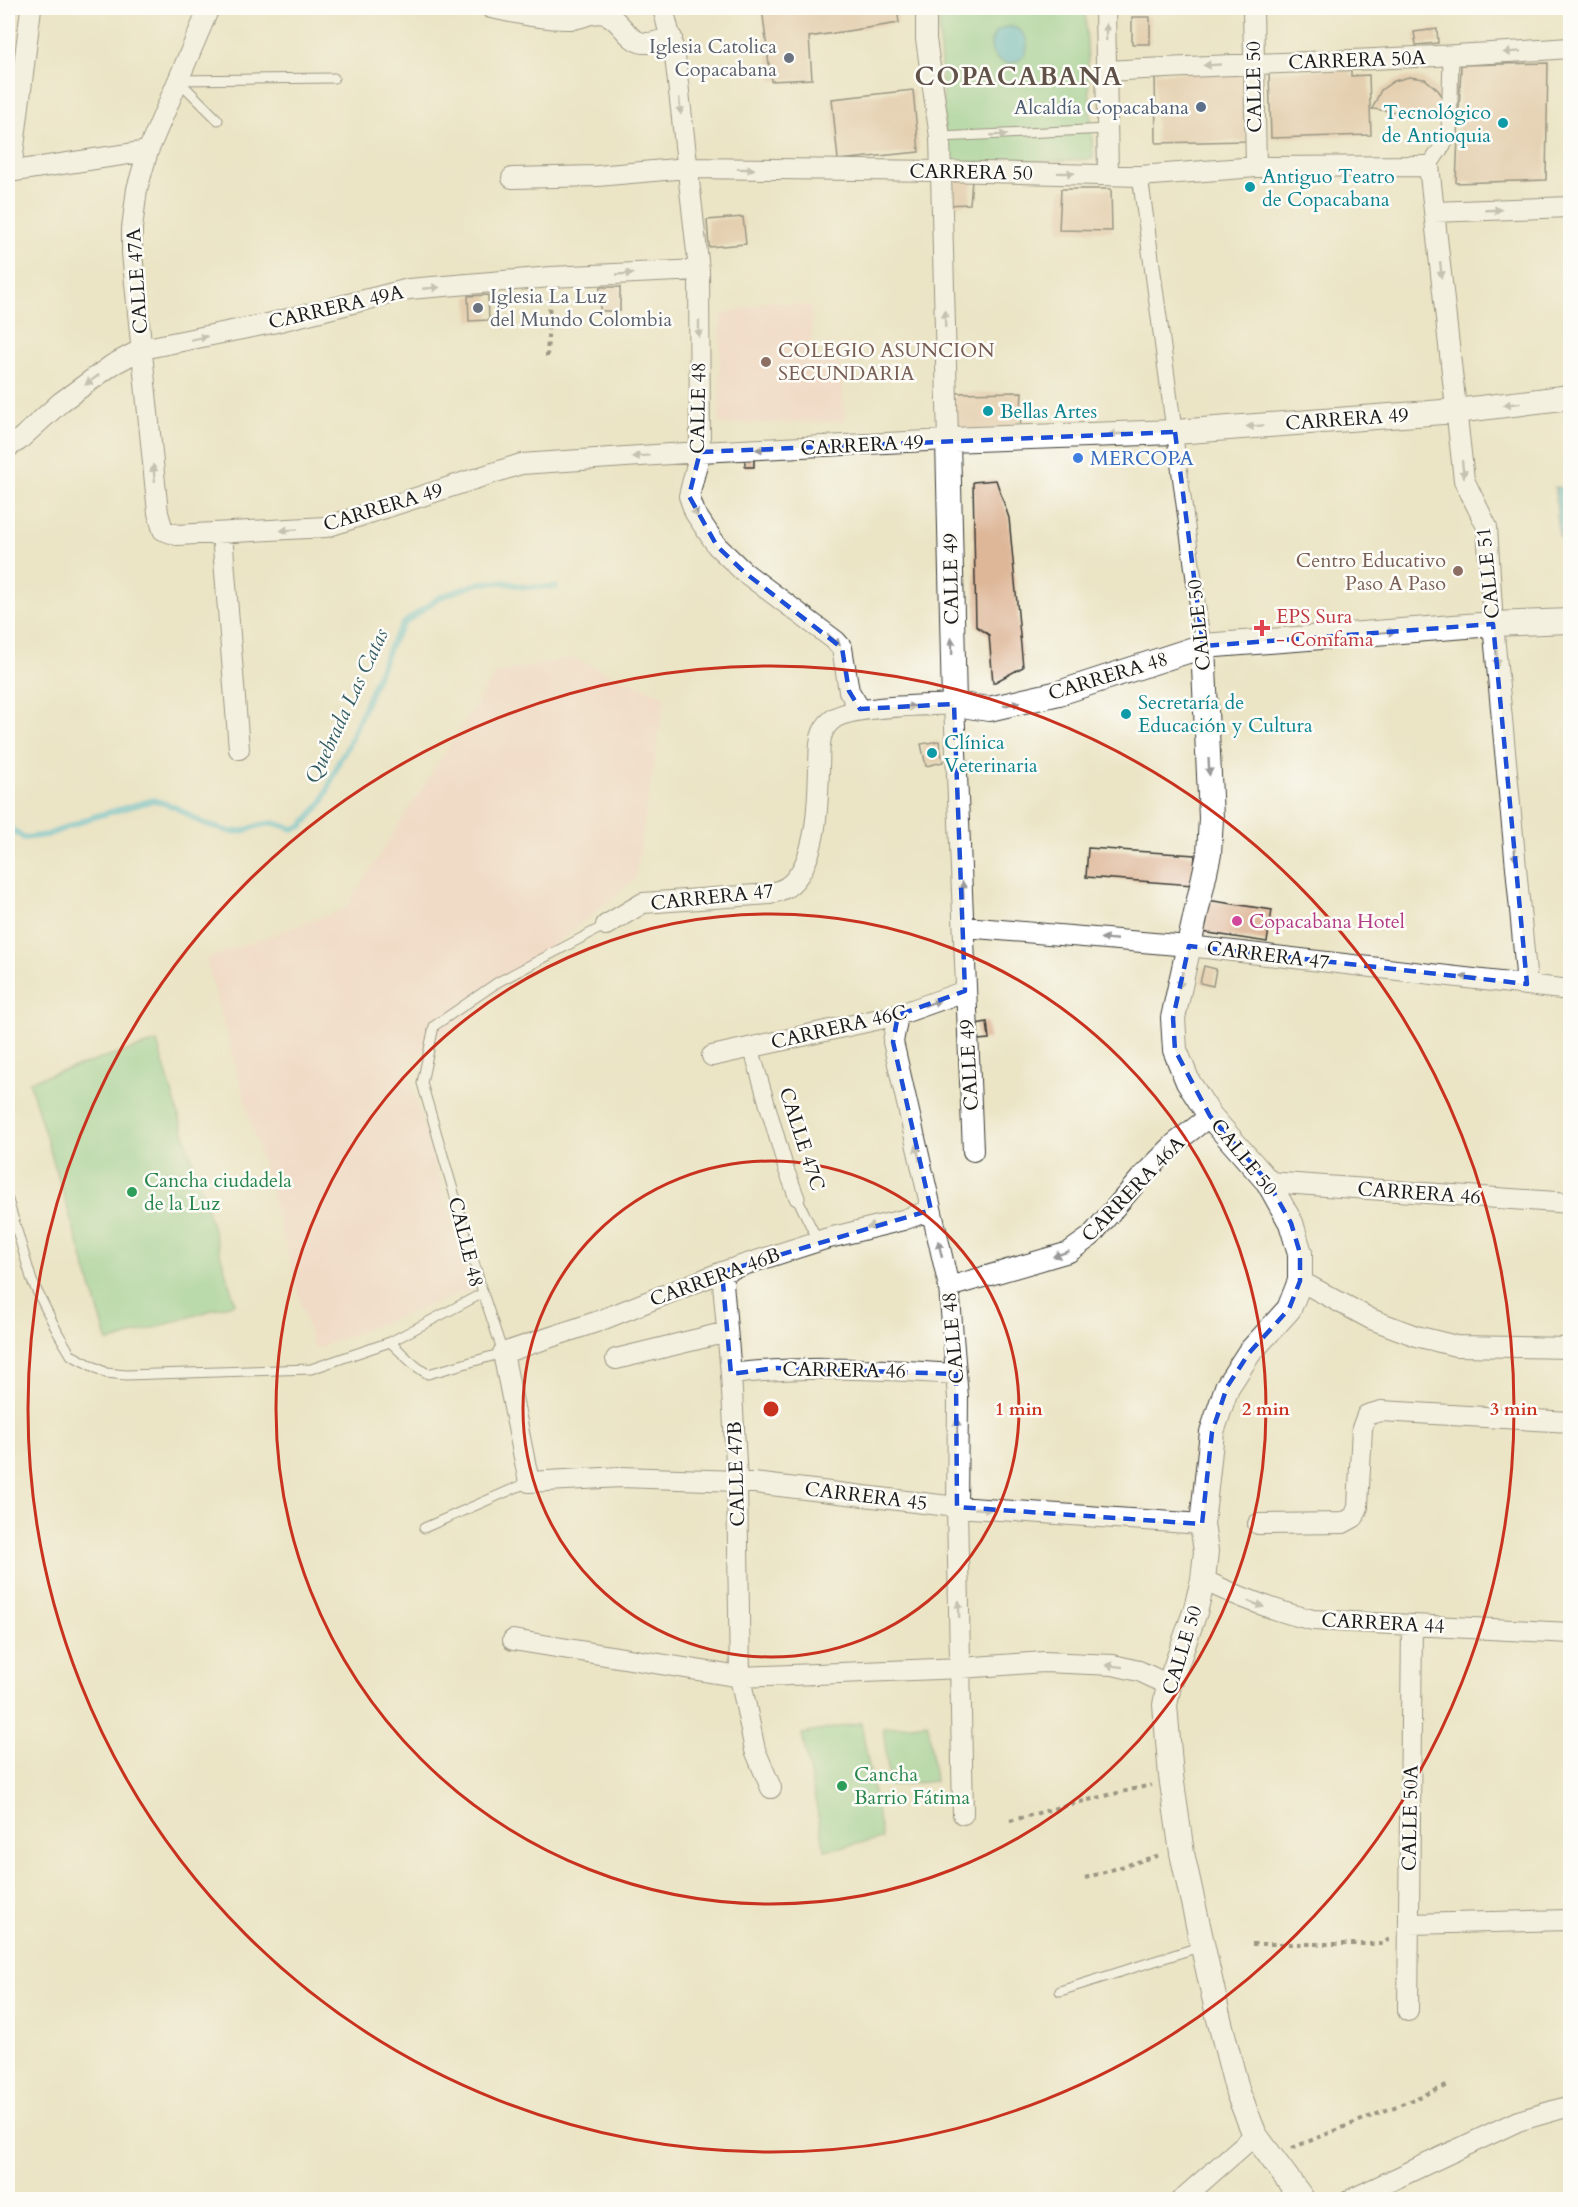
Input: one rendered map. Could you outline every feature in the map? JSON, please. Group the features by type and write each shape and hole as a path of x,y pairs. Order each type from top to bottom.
{"street":[{"path":"31,8 9,171 148,152"},
{"name":"CALLE 47A","path":"163,530 158,513 132,252 132,228 137,189 148,152 208,8"},
{"path":"491,8 523,14 606,14 629,36 644,43 672,38"},
{"name":"CALLE 48","path":"663,8 672,38 699,270 700,452 689,496 695,513 717,546 744,572 836,640 842,648 849,691 860,710"},
{"path":"920,8 938,171"},
{"name":"CALLE 49","path":"926,8 926,39 940,138 938,171 948,440 954,704 973,1151"},
{"path":"1105,8 1108,174"},
{"name":"CALLE 50","path":"1253,8 1252,63 1256,167"},
{"name":"CARRERA 50A","path":"1106,71 1451,56 1570,48"},
{"path":"1429,166 1449,136 1451,56"},
{"name":"CARRERA 50","path":"513,178 597,176 687,168 1140,176 1256,167 1429,166"},
{"name":"CALLE 51","path":"1429,166 1464,480 1486,527 1527,984"},
{"name":"CALLE 50","path":"1140,176 1203,646 1211,818 1209,854 1173,1018 1175,1050 1188,1082 1210,1116 1268,1182 1291,1223 1300,1253 1299,1281 1288,1309 1249,1353 1227,1387 1212,1432 1202,1524 1206,1551 1203,1580 1195,1612 1169,1685 1165,1705 1171,1776 1182,1853 1238,2093 1255,2134 1303,2199"},
{"path":"1434,212 1570,207"},
{"name":"CARRERA 49A","path":"8,447 62,402 112,365 142,349 273,323 409,290 552,277 699,270"},
{"name":"CARRERA 49","path":"163,530 177,535 327,527 521,464 700,452 1175,432 1456,411 1570,397"},
{"path":"222,534 239,749"},
{"name":"CARRERA 48","path":"860,710 954,704 989,709 1049,695 1203,646 1493,624 1570,621"},
{"name":"CARRERA 47","path":"606,925 643,903 770,894 787,887 799,873 814,843 820,765 819,739 832,719 860,710"},
{"name":"CARRERA 47","path":"965,927 1189,946 1570,990"},
{"name":"CARRERA 46C","path":"712,1056 898,1015 965,991"},
{"name":"CALLE 48","path":"898,1015 894,1042 949,1287 956,1374 963,1814"},
{"name":"CALLE 47C","path":"751,1048 786,1169 797,1198"},
{"name":"CARRERA 46A","path":"949,1287 1069,1252 1090,1237 1143,1175 1175,1143 1210,1116"},
{"name":"CARRERA 46","path":"1268,1182 1570,1203"},
{"name":"CARRERA 46B","path":"503,1353 599,1321 722,1272 818,1241 920,1215 931,1210"},
{"name":"CALLE 47B","path":"722,1272 737,1481 740,1677 755,1750 771,1788"},
{"path":"1299,1281 1371,1318 1416,1336 1456,1346 1570,1348"},
{"path":"616,1359 728,1332"},
{"path":"503,1353 529,1482"},
{"name":"CARRERA 46","path":"731,1374 776,1368 956,1374"},
{"path":"1258,1524 1343,1523 1354,1517 1358,1507 1362,1428 1368,1415 1381,1411 1570,1422"},
{"name":"CARRERA 45","path":"529,1482 621,1477 737,1481 957,1507 1202,1524"},
{"name":"CARRERA 44","path":"1203,1580 1250,1602 1281,1613 1313,1620 1570,1633"},
{"name":"CALLE 50A","path":"1408,2011 1412,1625"},
{"path":"513,1640 740,1677 961,1668 1044,1662 1113,1665 1139,1671 1169,1685"},
{"path":"1409,1924 1570,1920"},
{"path":"1350,2199 1518,2121 1570,2106"},
{"path":"1181,2199 1255,2134"}],"lane":[{"path":"178,80 334,78"},
{"path":"178,80 218,120"},
{"path":"940,138 1107,129"},
{"name":"CALLE 48","path":"8,1200 32,1281 58,1333 71,1354 91,1367 106,1373 126,1375 311,1369 390,1342 483,1293 422,1083 434,1026 498,982 606,925"},
{"name":"CALLE 47C","path":"797,1198 818,1241"},
{"path":"390,1342 413,1366 428,1374 503,1353 483,1293"},
{"path":"424,1528 529,1482"},
{"path":"1060,1991 1202,1946"}],"path":[{"path":"547,357 552,277"},
{"path":"1010,1821 1063,1806 1148,1787 1171,1776"},
{"path":"1085,1878 1156,1856 1182,1853"},
{"path":"1252,1944 1383,1944"},
{"path":"1272,2156 1449,2085"}],"highlighted area":[{"path":"1175,432 1203,646 1493,624 1527,984 1189,946 1173,1018 1175,1050 1210,1116 1268,1182 1291,1223 1300,1253 1300,1281 1289,1309 1249,1353 1227,1387 1212,1432 1202,1524 957,1507 956,1374 776,1368 731,1374 722,1272 931,1210 893,1042 898,1015 965,991 954,704 860,709 849,691 842,648 744,572 717,546 689,496 700,452"}],"shaded area":[{"name":"COLEGIO ASUNCION SECUNDARIA","path":"770,301 811,306 812,363 840,361 845,421 719,424 721,315"},
{"path":"572,658 665,696 635,879 406,1066 472,1289 314,1349 206,959 345,909 496,673"}],"green space":[{"path":"938,8 1085,8 1093,159 946,166"},
{"name":"Cancha ciudadela de la Luz","path":"157,1042 235,1303 108,1342 29,1081"},
{"name":"Cancha Barrio Fátima","path":"861,1723 882,1839 825,1850 802,1734"},
{"path":"928,1723 935,1781 890,1786 883,1728"}],"water":[{"path":"1009,27 1022,32 1027,45 1022,58 1009,63 996,58 991,45 996,32"},
{"path":"1555,487 1570,489 1570,540 1559,537"}],"building":[{"name":"Iglesia Catolica Copacabana","path":"762,8 897,8 899,23 809,37 812,79 771,81"},
{"path":"1132,17 1150,17 1150,44 1132,44"},
{"path":"1437,29 1438,43 1416,45 1414,32"},
{"name":"Tecnológico de Antioquia","path":"1548,63 1546,180 1456,183 1461,65"},
{"path":"1351,69 1351,76 1369,75 1371,135 1271,138 1269,72"},
{"name":"Alcaldía Copacabana","path":"1245,70 1246,141 1156,143 1155,73"},
{"path":"1409,77 1425,79 1438,90 1447,103 1447,118 1372,109 1381,90 1394,81"},
{"path":"913,90 919,152 838,160 832,99"},
{"path":"947,180 972,180 970,204 946,205"},
{"path":"1061,189 1111,189 1112,231 1059,230"},
{"path":"743,217 746,244 709,247 707,220"},
{"path":"600,287 620,287 620,311 600,311"},
{"name":"Iglesia La Luz del Mundo Colombia","path":"488,295 489,320 469,321 468,296"},
{"name":"Bellas Artes","path":"1022,392 1020,433 953,430 955,393"},
{"path":"745,458 754,458 754,467 745,467"},
{"path":"996,480 1009,518 1023,667 993,683 989,635 976,626 973,482"},
{"name":"Clínica Veterinaria","path":"939,741 943,762 926,766 921,744"},
{"path":"1088,848 1195,855 1193,885 1086,877"},
{"name":"Copacabana Hotel","path":"1207,900 1272,910 1267,942 1202,932"},
{"path":"1204,966 1216,969 1213,986 1200,983"},
{"path":"987,1022 989,1039 978,1040 976,1024"}],"waterway":[{"name":"Quebrada Las Catas","path":"8,827 24,838 47,835 93,817 154,800 175,807 202,823 231,832 274,823 293,829 302,826 323,801 390,646 403,624 440,597 480,583 503,582 525,587 556,587"}],"place":[{"name":"Iglesia Catolica Copacabana","path":"789,58"},
{"name":"Alcaldía Copacabana","path":"1201,107"},
{"name":"Tecnológico de Antioquia","path":"1503,123"},
{"name":"Antiguo Teatro de Copacabana","path":"1250,187"},
{"name":"Iglesia La Luz del Mundo Colombia","path":"478,308"},
{"name":"COLEGIO ASUNCION SECUNDARIA","path":"766,362"},
{"name":"Bellas Artes","path":"988,411"},
{"name":"MERCOPA","path":"1078,458"},
{"name":"Centro Educativo Paso A Paso","path":"1458,571"},
{"name":"EPS Sura - Comfama","path":"1262,628"},
{"name":"Secretaría de Educación y Cultura","path":"1126,714"},
{"name":"Clínica Veterinaria","path":"932,753"},
{"name":"Copacabana Hotel","path":"1237,921"},
{"name":"Cancha ciudadela de la Luz","path":"132,1192"},
{"name":"Cancha Barrio Fátima","path":"842,1786"}],"district":[{"name":"COPACABANA","path":"1019,76"}]}
